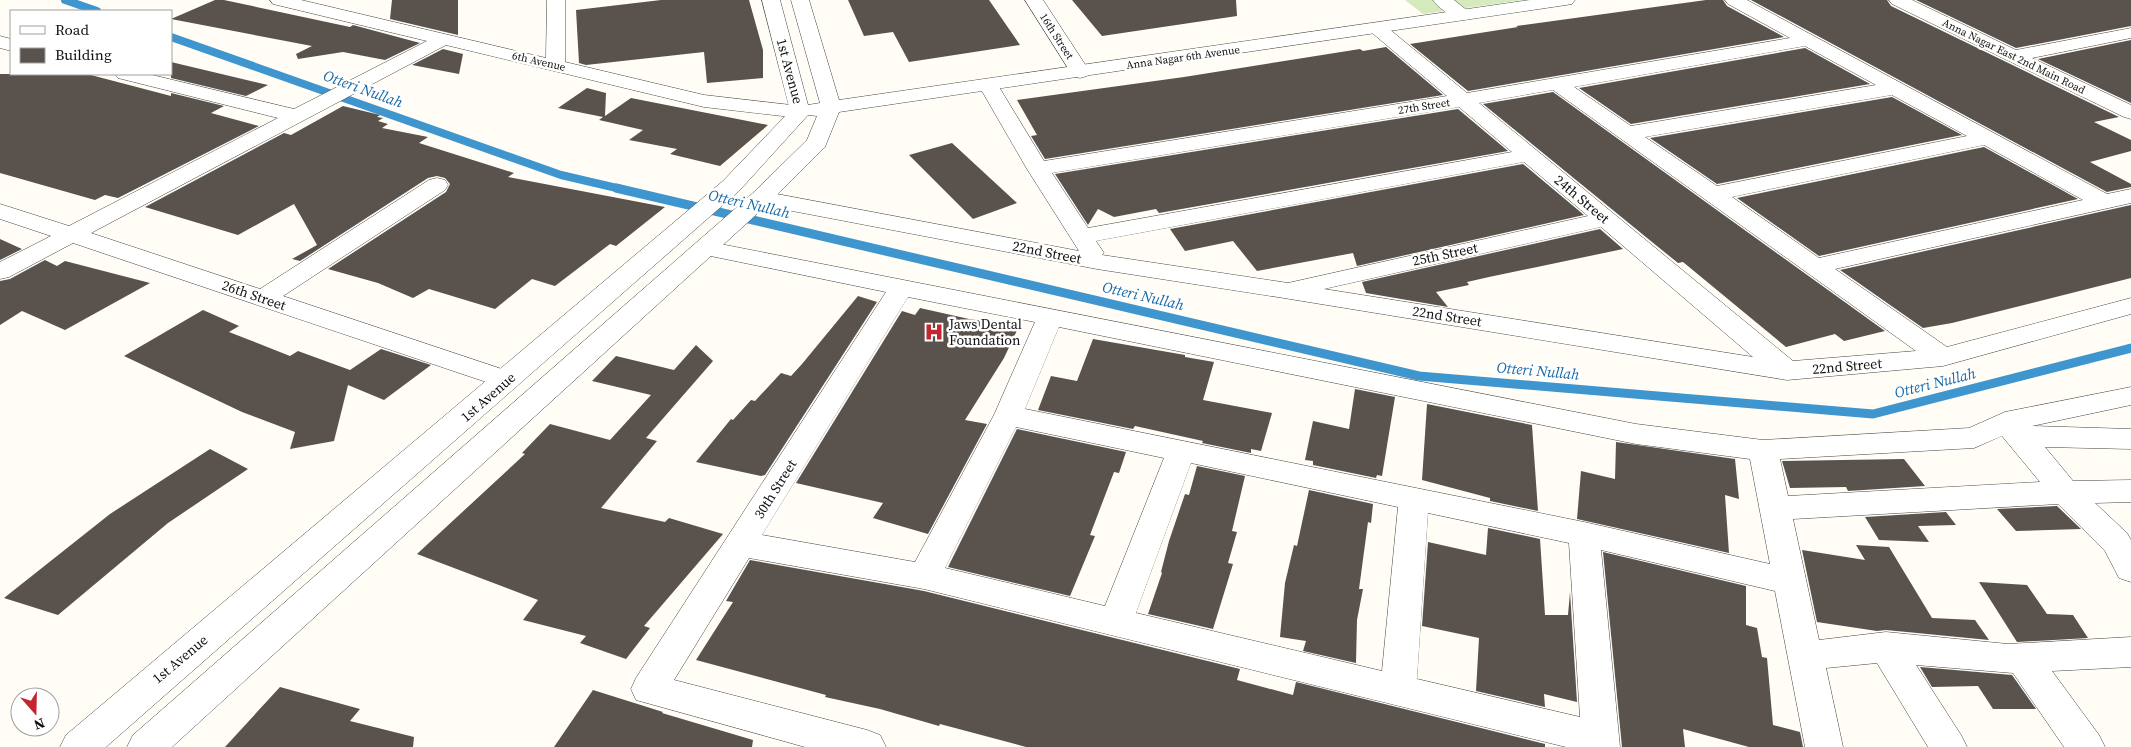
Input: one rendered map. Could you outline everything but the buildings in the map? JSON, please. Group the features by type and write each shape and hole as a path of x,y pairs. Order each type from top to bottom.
{"street":[{"name":"6th Avenue","path":"280,0 350,8 444,39 704,101 800,112"},
{"path":"555,65 556,0"},
{"name":"1st Avenue","path":"79,747 731,186 800,112 771,0"},
{"name":"1st Avenue","path":"800,0 831,107"},
{"name":"16th Street","path":"1034,0 1080,72"},
{"path":"1442,0 1464,15"},
{"name":"Anna Nagar 6th Avenue","path":"800,112 989,86 1566,0"},
{"path":"1734,0 2104,202"},
{"name":"Anna Nagar East 2nd Main Road","path":"1898,0 2131,113"},
{"name":"24th Street","path":"1377,28 1787,371"},
{"path":"2013,56 2131,33"},
{"path":"0,272 444,39"},
{"name":"27th Street","path":"1038,169 1462,100 1810,40"},
{"path":"129,75 296,116"},
{"path":"1557,84 1629,133 1943,357"},
{"path":"989,86 1038,169 1083,236 1097,262"},
{"path":"1629,133 1896,88"},
{"path":"146,747 747,211 817,142 831,107"},
{"path":"1713,194 1986,138"},
{"path":"1083,236 1529,155"},
{"path":"262,298 437,185"},
{"path":"1814,266 2131,196"},
{"name":"26th Street","path":"0,210 507,380"},
{"name":"22nd Street","path":"747,211 1284,290 1787,371 1943,357 2131,306"},
{"name":"25th Street","path":"1284,290 1606,219"},
{"path":"705,248 1636,434 1763,450 1974,438 2131,396"},
{"name":"30th Street","path":"867,747 649,690 901,288"},
{"path":"924,576 1008,415 1050,318"},
{"path":"1008,415 1584,534 1789,581"},
{"path":"2012,429 2131,439"},
{"path":"2012,429 2065,492 2126,551"},
{"path":"1763,450 1824,747"},
{"path":"1116,622 1181,451"},
{"path":"1775,508 2065,492 2131,491"},
{"path":"1398,690 1414,499"},
{"path":"741,544 924,576 1398,690 1601,743 1584,534"},
{"path":"1805,656 1886,647 2008,659 2131,652"},
{"path":"1886,647 1948,747"},
{"path":"2022,658 2086,747"}],"green space":[{"path":"1405,0 1523,0 1423,14"}],"waterway":[{"name":"Otteri Nullah","path":"65,0 94,10"},
{"name":"Otteri Nullah","path":"172,37 561,175 621,189"},
{"name":"Otteri Nullah","path":"616,188 1419,376 1873,414 2131,348"}],"place":[{"name":"Jaws Dental Foundation","path":"934,332"}]}
